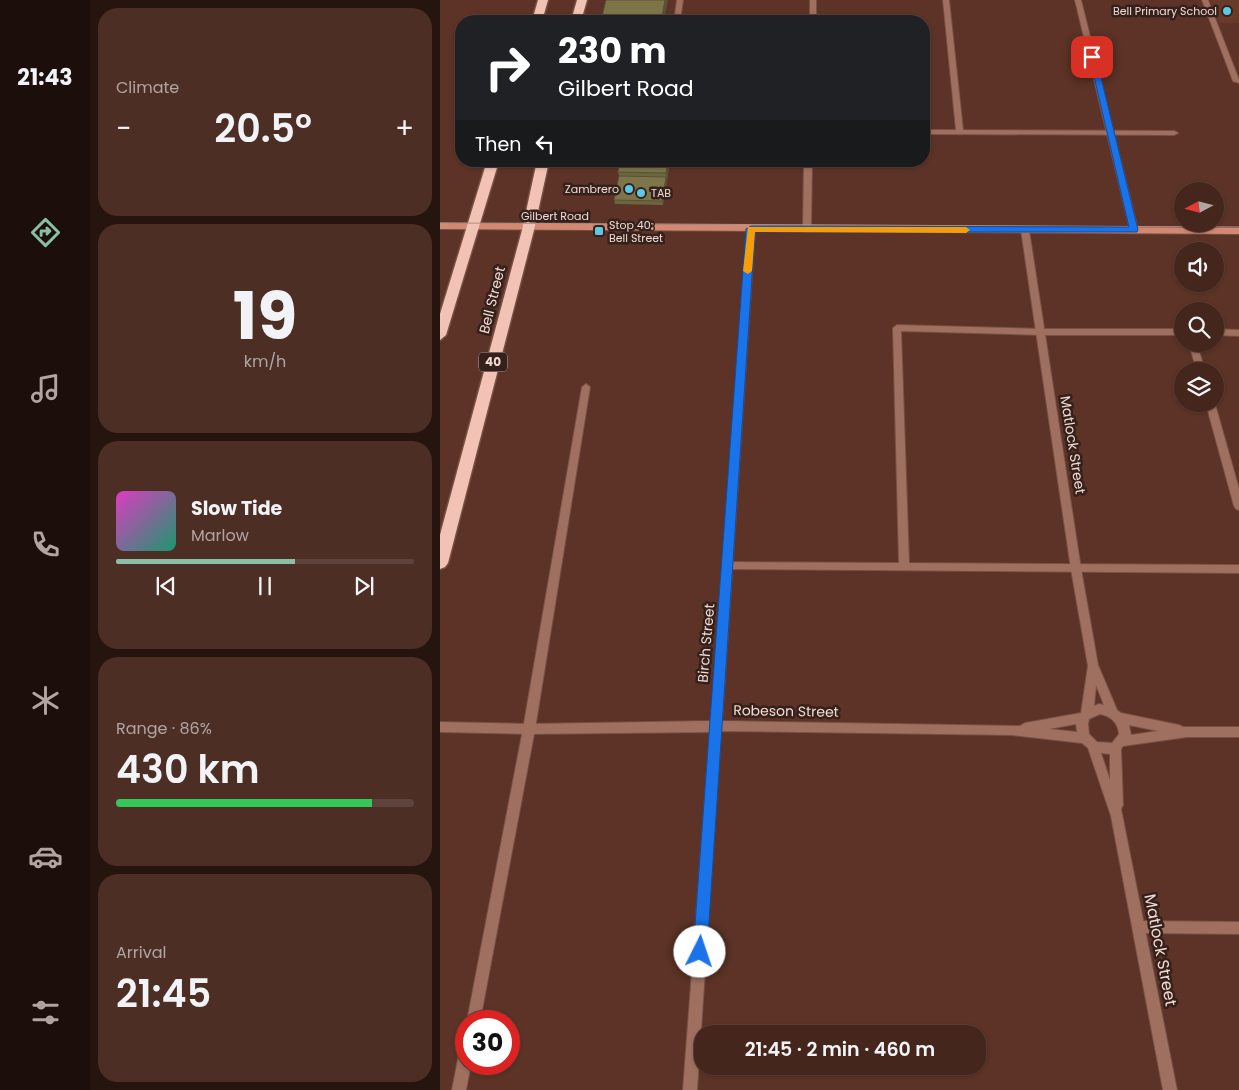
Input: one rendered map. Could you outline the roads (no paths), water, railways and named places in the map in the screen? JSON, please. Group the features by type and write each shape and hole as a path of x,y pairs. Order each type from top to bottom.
{"highway":[{"path":"539,15 543,0"},
{"path":"578,15 582,0"},
{"path":"440,336 491,167"},
{"name":"Bell Street","path":"440,563 528,227 542,167"}],"street":[{"path":"678,15 680,0"},
{"path":"812,15 813,0"},
{"path":"946,0 960,133"},
{"path":"1078,0 1134,230"},
{"path":"1206,0 1238,82"},
{"path":"930,132 1174,133"},
{"path":"807,229 808,167"},
{"name":"Gilbert Road","path":"440,226 1239,230"},
{"name":"Birch Street","path":"690,1090 751,229"},
{"name":"Matlock Street","path":"1025,230 1076,569 1093,665 1116,716"},
{"path":"904,567 897,328 1041,332 1174,332"},
{"path":"1224,332 1239,332"},
{"path":"475,1010 529,729 586,387"},
{"path":"1212,412 1239,506"},
{"path":"727,566 1239,569"},
{"name":"Matlock Street","path":"1085,716 1093,665"},
{"path":"1187,732 1116,716 1100,709 1085,716 1081,724 1088,742 1100,750 1187,732 1239,732"},
{"name":"Robeson Street","path":"1012,730 1085,716"},
{"path":"1116,716 1125,730 1119,745"},
{"name":"Robeson Street","path":"440,727 529,729 715,726 1012,730 1088,742"},
{"name":"Matlock Street","path":"1088,742 1117,816 1140,927 1170,1090"},
{"name":"Matlock Street","path":"1117,816 1119,745"},
{"path":"1140,927 1239,928"},
{"path":"459,1090 462,1075"}],"tram line":[{"path":"440,223 1239,227"}],"place":[{"name":"Bell Primary School","path":"1227,11"},
{"name":"Zambrero","path":"629,189"},
{"name":"TAB","path":"641,193"},
{"name":"Stop 40: Bell Street","path":"599,231"}]}
